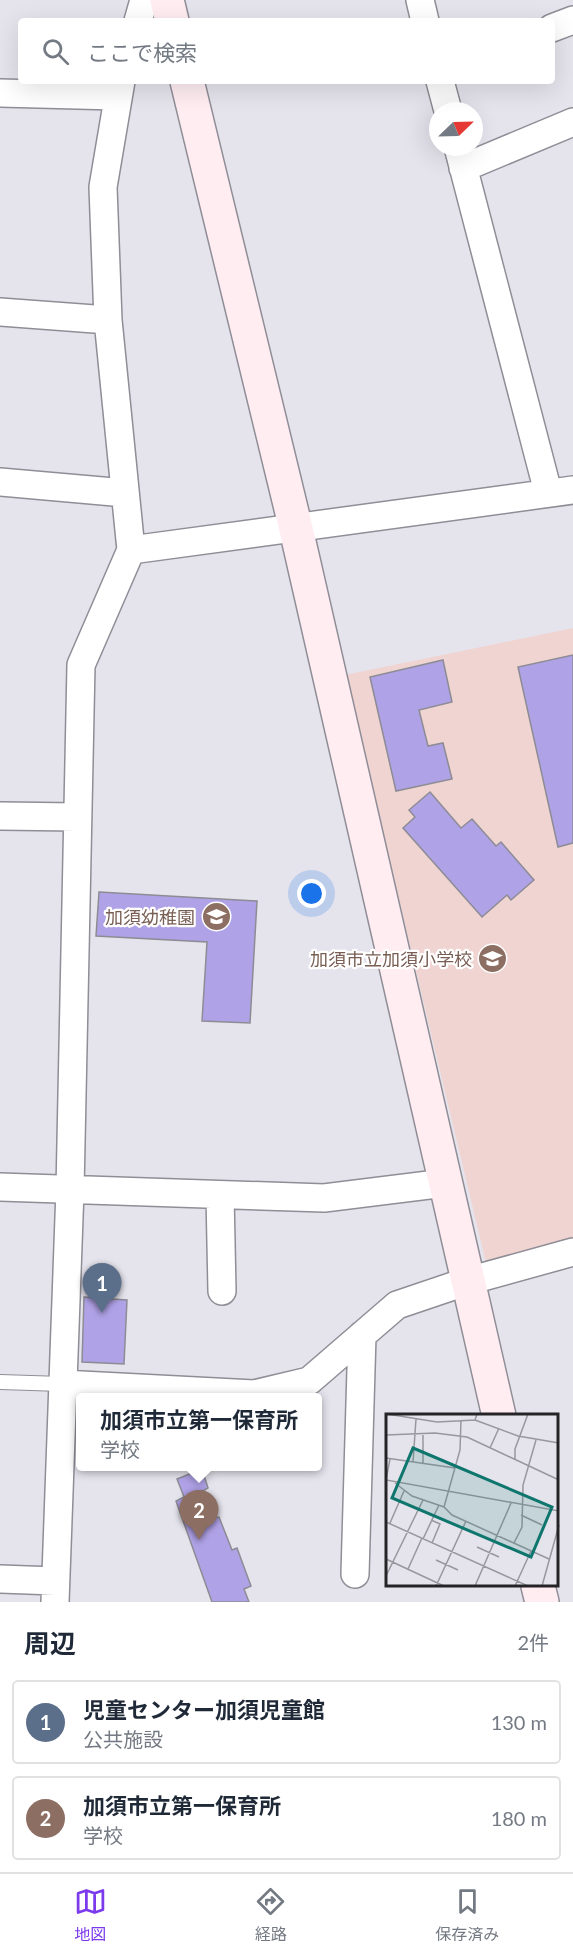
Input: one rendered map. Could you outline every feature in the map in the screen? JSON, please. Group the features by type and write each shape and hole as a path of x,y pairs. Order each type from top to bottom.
{"street":[{"path":"139,18 144,0"},
{"path":"167,0 171,18"},
{"path":"420,0 424,18"},
{"path":"555,27 573,20"},
{"path":"188,84 296,529 499,1414"},
{"path":"441,84 446,102"},
{"path":"0,93 118,88 103,187 108,320 131,550 81,665 70,1190 55,1591 0,1579"},
{"path":"131,550 561,491 460,157 573,122"},
{"path":"0,312 108,320"},
{"path":"0,482 125,493"},
{"path":"0,816 77,817"},
{"path":"0,1187 324,1198 445,1183"},
{"path":"220,1195 222,1291"},
{"path":"258,1393 309,1381 397,1305 468,1281 573,1252"},
{"path":"355,1574 362,1335"},
{"path":"62,1384 235,1393"},
{"path":"538,1587 542,1602"}],"lane":[{"path":"0,1383 62,1384"}],"shaded area":[{"name":"加須市立加須小学校","path":"573,628 573,1243 487,1267 345,675"}],"building":[{"path":"573,655 573,843 558,847 518,667"},
{"path":"443,660 452,702 419,710 428,746 443,743 452,779 396,791 370,677"},
{"path":"430,792 461,828 472,819 496,846 501,842 534,880 511,900 507,895 482,917 403,828 415,817 409,810"},
{"path":"99,892 257,901 250,1023 202,1021 207,942 96,936"},
{"path":"84,1297 127,1300 124,1364 82,1362"},
{"path":"203,1471 208,1488 201,1492 212,1518 219,1517 232,1550 237,1548 251,1586 244,1589 249,1602 212,1602 176,1501 184,1497 177,1479"}],"place":[{"name":"加須幼稚園","path":"216,917"},
{"name":"加須市立加須小学校","path":"493,959"},
{"name":"児童センター加須児童館","path":"102,1313"},
{"name":"加須市立第一保育所","path":"199,1540"}]}
